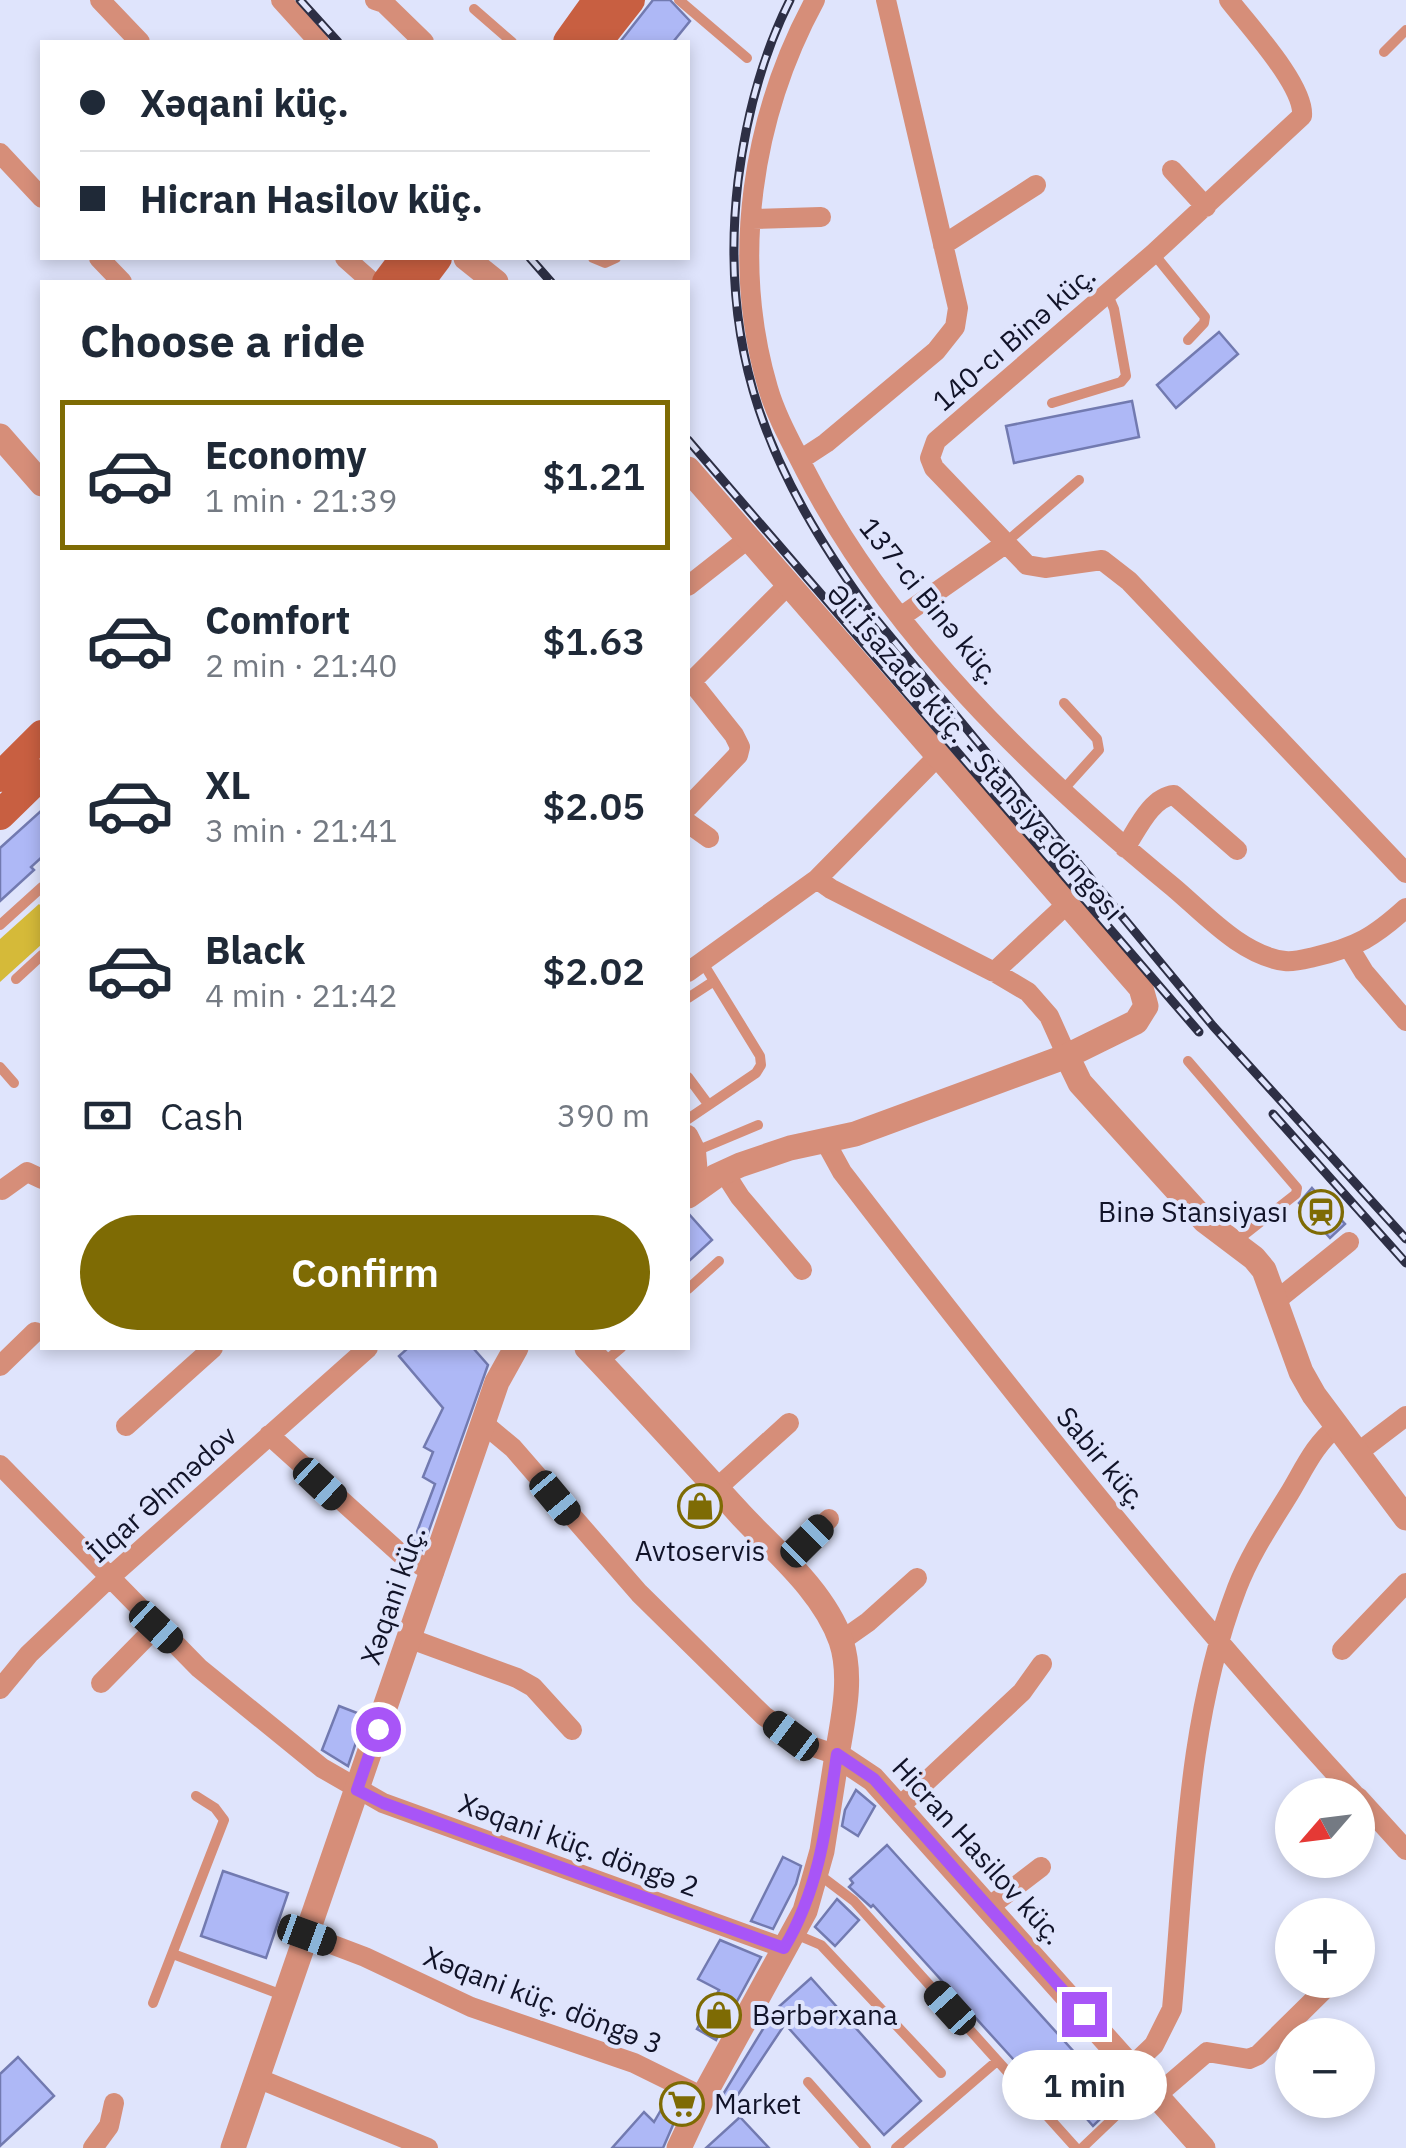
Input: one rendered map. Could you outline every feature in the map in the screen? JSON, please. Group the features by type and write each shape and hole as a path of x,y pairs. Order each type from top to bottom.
{"main road":[{"path":"569,40 598,0"},
{"path":"599,40 630,0"},
{"path":"388,280 403,260"},
{"path":"421,280 436,260"},
{"path":"2,770 40,754"},
{"path":"0,815 40,754"}],"street":[{"path":"100,0 138,40"},
{"path":"281,0 317,40"},
{"path":"375,0 384,3 422,40"},
{"name":"137-ci Binə küç.","path":"815,0 784,60 769,106 752,219 750,288 768,392 830,519 862,567 958,683 1062,790 1235,938 1268,957 1298,960 1350,948"},
{"path":"800,460 936,351 956,326 958,308 886,0"},
{"name":"140-cı Binə küç.","path":"1229,0 1290,82 1303,106 1302,116 1206,207 936,441 930,451 934,468 1004,544 1035,568 1092,559 1102,560 1120,574 1406,873"},
{"path":"0,153 40,196"},
{"path":"1172,170 1206,207"},
{"path":"943,245 1036,185"},
{"path":"752,219 821,217"},
{"path":"100,260 120,280"},
{"path":"347,260 370,280"},
{"path":"468,260 494,280"},
{"path":"0,436 40,482"},
{"name":"Əli İsazadə küç. - Stansiya döngəsi","path":"690,471 1141,988 1146,1006 1136,1022 1067,1056"},
{"path":"690,584 749,538"},
{"path":"902,616 1004,544"},
{"path":"690,682 789,584"},
{"path":"690,684 734,734 740,747 738,755 690,805"},
{"path":"701,972 818,879 939,755"},
{"path":"1126,848 1155,804 1164,796 1174,795 1237,850"},
{"path":"690,824 709,838"},
{"path":"818,879 830,889 994,972 1039,1002 1059,1033 1080,1083 1204,1221 1264,1270 1301,1372 1356,1454 1406,1518"},
{"path":"994,972 1067,904"},
{"path":"1406,908 1373,936 1350,948 1371,981 1406,1021"},
{"path":"693,1191 724,1172 790,1148 855,1134 1067,1056"},
{"name":"Sabir küç.","path":"825,1141 842,1172 998,1374 1218,1644 1340,1778"},
{"path":"692,1143 693,1191"},
{"path":"2,1190 27,1172 40,1178"},
{"path":"724,1172 802,1270"},
{"path":"1277,1300 1349,1242"},
{"path":"0,1366 35,1332"},
{"path":"126,1426 205,1350"},
{"name":"İlqar Əhmədov","path":"0,1689 42,1640 108,1578 366,1350"},
{"name":"Xəqani küç.","path":"233,2148 483,1422 515,1350"},
{"path":"604,1353 821,1606 840,1641 846,1692 817,1873 789,1941 703,2096 679,2148"},
{"path":"1356,1454 1406,1416"},
{"path":"483,1422 513,1448 639,1593 764,1716 802,1743 837,1754"},
{"path":"717,1488 789,1423"},
{"path":"1145,2082 1154,2045 1172,2008 1198,1733 1218,1644 1256,1547 1320,1443 1337,1426"},
{"path":"270,1436 403,1556 434,1572"},
{"name":"Xəqani küç. döngə 2","path":"0,1465 156,1627 252,1712 322,1768 357,1790 383,1803 789,1941"},
{"path":"786,1563 829,1519"},
{"path":"840,1641 918,1578"},
{"path":"1342,1650 1406,1583"},
{"path":"102,1683 156,1627"},
{"path":"410,1639 517,1678 533,1687 572,1730"},
{"path":"900,1807 1022,1692 1042,1664"},
{"name":"Hicran Hasilov küç.","path":"837,1754 865,1771 900,1807 1203,2148"},
{"name":"Sabir küç.","path":"1375,1817 1406,1850"},
{"path":"989,1907 1042,1867"},
{"name":"Xəqani küç. döngə 3","path":"307,1935 365,1957 472,2007 634,2063 703,2096"},
{"path":"1145,2082 1207,2052 1248,2059 1258,2055 1316,1998"},
{"path":"257,2078 428,2148"},
{"path":"94,2148 109,2126 114,2102"}],"lane":[{"path":"679,0 747,58"},
{"path":"474,9 510,40"},
{"path":"1384,52 1406,30"},
{"path":"1153,254 1204,316 1204,323 1188,340"},
{"path":"1052,403 1122,382 1126,376 1114,309 1107,294"},
{"path":"1004,544 1079,480"},
{"path":"1062,790 1098,750 1098,739 1064,703"},
{"path":"0,925 40,892"},
{"path":"16,979 40,957"},
{"path":"690,1118 756,1073 761,1065 760,1056 701,972"},
{"path":"1188,1061 1296,1188 1296,1194 1234,1243"},
{"path":"0,1067 14,1082"},
{"path":"690,1080 708,1104"},
{"path":"692,1143 758,1124"},
{"path":"690,1287 719,1261"},
{"path":"153,2003 224,1820 215,1808 196,1796"},
{"path":"817,1873 854,1901 1078,2148 1145,2082"},
{"path":"789,1941 822,1945 941,2073"},
{"path":"173,1954 286,1996"},
{"path":"896,2148 997,2061"},
{"path":"808,2082 866,2148"}],"shaded area":[{"path":"40,905 40,946 0,982 0,939"}],"building":[{"path":"653,0 670,0 690,21 675,40 622,40"},
{"path":"1219,332 1238,354 1176,408 1157,385"},
{"path":"1132,401 1139,437 1014,463 1006,426"},
{"path":"40,812 40,859 31,867 34,870 0,901 0,848"},
{"path":"1312,1188 1345,1224 1330,1238 1299,1203"},
{"path":"690,1215 712,1240 690,1260"},
{"path":"406,1350 475,1350 488,1365 422,1550 412,1545 435,1484 423,1477 433,1452 424,1447 443,1408 399,1356"},
{"path":"339,1706 365,1716 348,1766 322,1750"},
{"path":"856,1790 875,1806 858,1836 842,1826 845,1810"},
{"path":"887,1845 1104,2085 1113,2076 1119,2083 1124,2096 1093,2126 1074,2104 1063,2114 873,1905 849,1887 853,1883 850,1879"},
{"path":"783,1857 801,1866 773,1929 751,1921"},
{"path":"223,1871 288,1893 266,1958 201,1936"},
{"path":"837,1899 859,1920 835,1946 815,1927"},
{"path":"720,1940 761,1957 716,2040 697,2029 719,1990 698,1979"},
{"path":"811,1978 921,2101 884,2135 785,2024 733,2102 722,2096 774,2011"},
{"path":"18,2057 54,2096 0,2146 0,2074"},
{"path":"669,2096 683,2102 663,2148 612,2148 644,2112 654,2122"},
{"path":"740,2117 769,2148 706,2148"}],"railway":[{"path":"300,0 336,40"},
{"path":"790,0 763,66 750,111 738,181 734,244 736,302 745,357 759,410 779,461 804,511 870,612 1213,1026 1406,1239"},
{"path":"532,260 549,280"},
{"path":"690,442 1199,1032"},
{"path":"1273,1114 1406,1263"}],"place":[{"name":"Binǝ Stansiyası","path":"1321,1212"},
{"name":"Avtoservis","path":"700,1506"},
{"name":"Bərbərxana","path":"719,2015"},
{"name":"Market","path":"682,2104"}],"route":[{"path":"378,1729 357,1790 383,1803 784,1948 804,1911 817,1873 837,1754 874,1779 1084,2014"}]}
